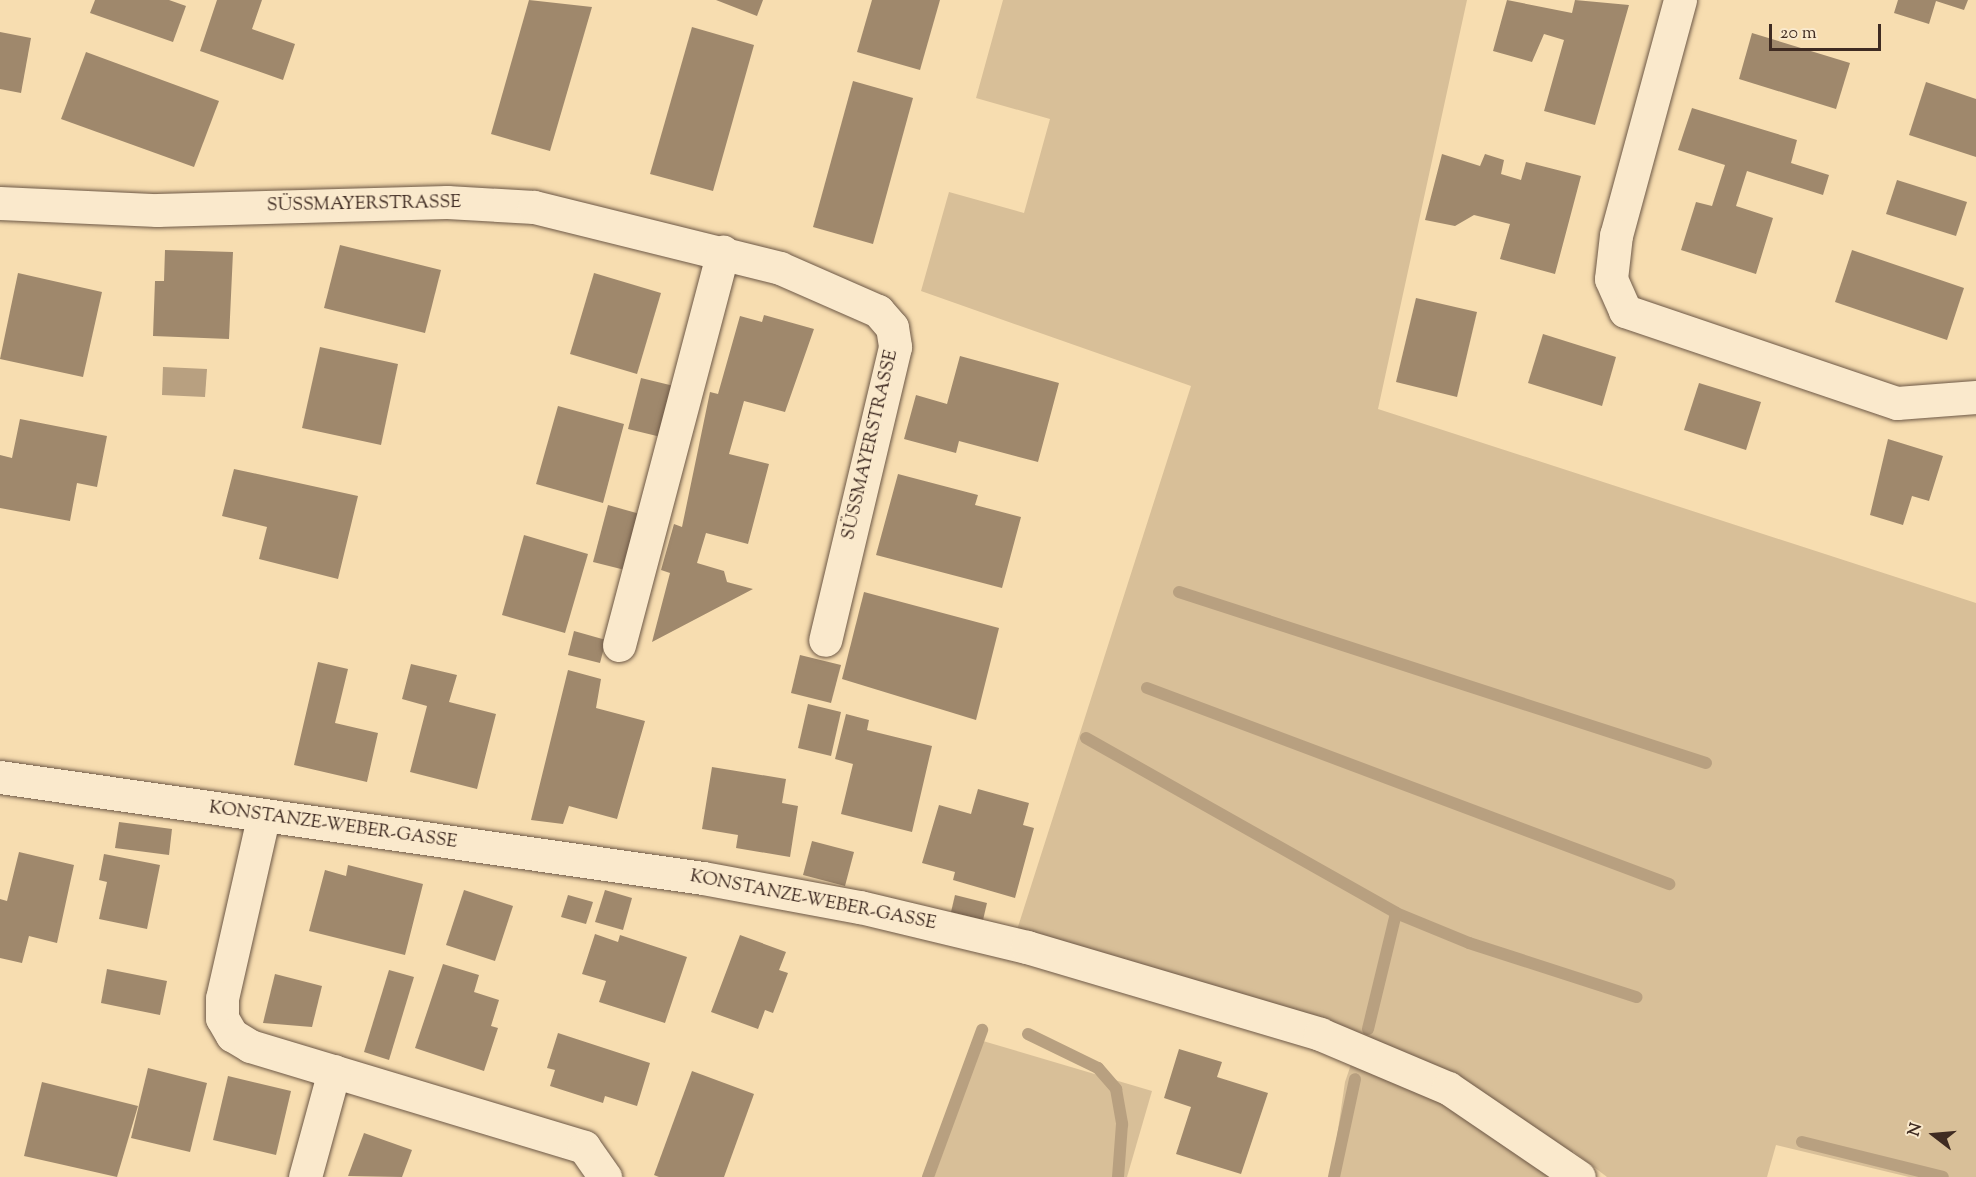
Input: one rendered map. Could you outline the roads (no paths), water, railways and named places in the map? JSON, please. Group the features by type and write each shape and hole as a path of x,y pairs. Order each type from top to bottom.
{"street":[{"path":"1680,0 1616,235 1611,279 1625,311 1897,403 1976,397"},
{"name":"SÜSSMAYERSTRASSE","path":"0,203 157,210 447,202 523,206 723,252 814,281 878,311 892,327 895,347 825,640"},
{"path":"620,645 723,252"},
{"name":"KONSTANZE-WEBER-GASSE","path":"0,777 263,818 703,878 860,907 1027,947 1331,1038 1448,1088 1579,1177"},
{"path":"263,818 222,998 222,1018 232,1035 250,1046 584,1147 605,1177"},
{"path":"305,1177 334,1071"}],"waterway":[{"path":"1179,592 1706,763"},
{"path":"1147,688 1669,884"},
{"path":"1086,738 1396,913 1469,943 1636,997"},
{"path":"1368,1029 1396,913"},
{"path":"928,1177 982,1030"},
{"path":"1028,1034 1098,1068 1116,1089 1122,1124 1118,1177"},
{"path":"1334,1177 1355,1079"},
{"path":"1802,1142 1943,1177"}]}
